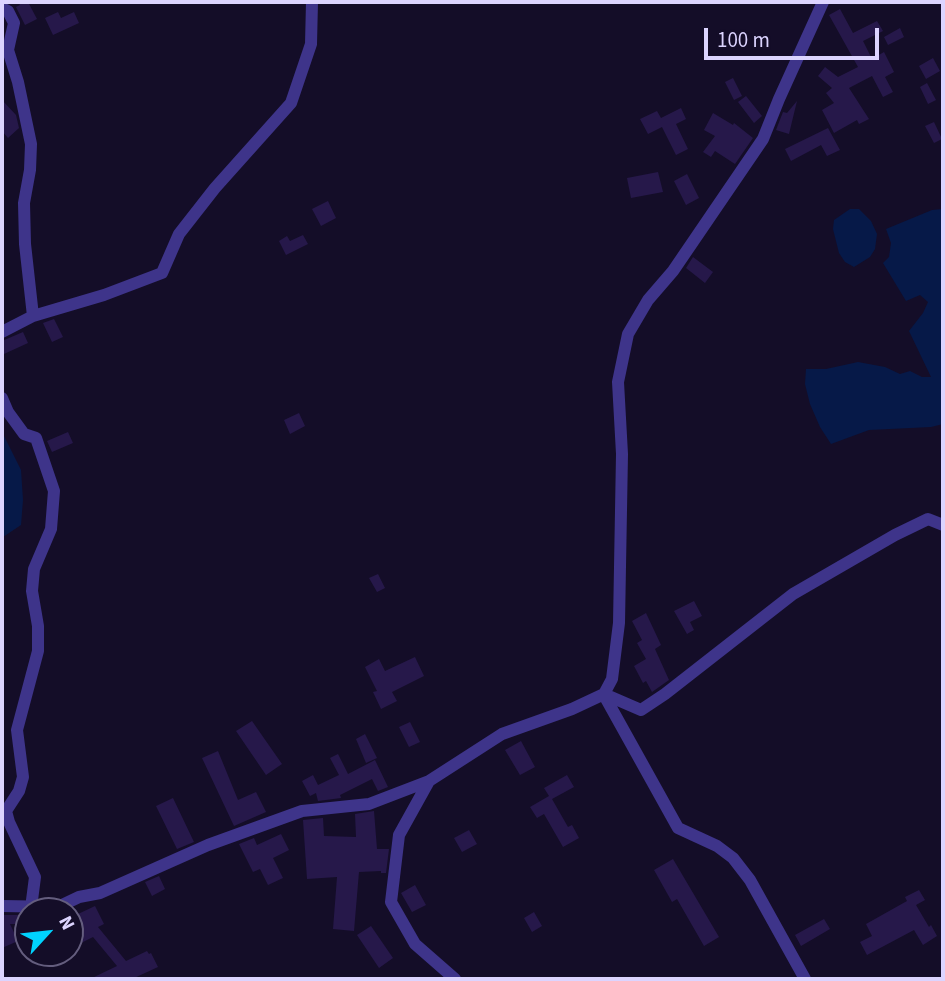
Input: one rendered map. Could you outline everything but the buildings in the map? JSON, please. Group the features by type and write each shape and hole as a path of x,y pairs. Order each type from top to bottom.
{"street":[{"path":"2,332 33,316 162,274 178,234 291,103 311,44 312,2"},
{"path":"79,897 100,893 208,845 302,811 369,804 429,782 502,734 572,709 604,694 612,679 619,623 622,454 618,382 628,334 648,300 673,271 763,139 823,2"},
{"path":"2,8 8,11 14,23 8,50 18,82 31,144 24,203 25,244 33,316"},
{"path":"2,398 8,412 24,434 36,438 54,491 51,529 34,569 32,591 38,626 38,652 17,730 23,777 19,791 6,811 35,877 32,897"},
{"path":"604,694 641,710 793,594 928,519 943,525"},
{"path":"604,694 678,828 717,846 733,858 750,880 805,979"},
{"path":"429,782 399,835 391,902 415,944 455,979"}],"water":[{"path":"850,209 859,209 871,221 877,234 875,249 870,257 854,267 845,262 839,253 833,229 834,220"},
{"path":"943,209 943,424 869,430 831,444 810,404 805,384 806,369 826,369 858,362 885,367 900,374 910,371 922,377 931,377 909,331 928,302 920,295 906,301 883,263 889,257 891,243 886,229 932,210"},
{"path":"2,432 21,470 23,500 21,525 3,537 2,541"}]}
